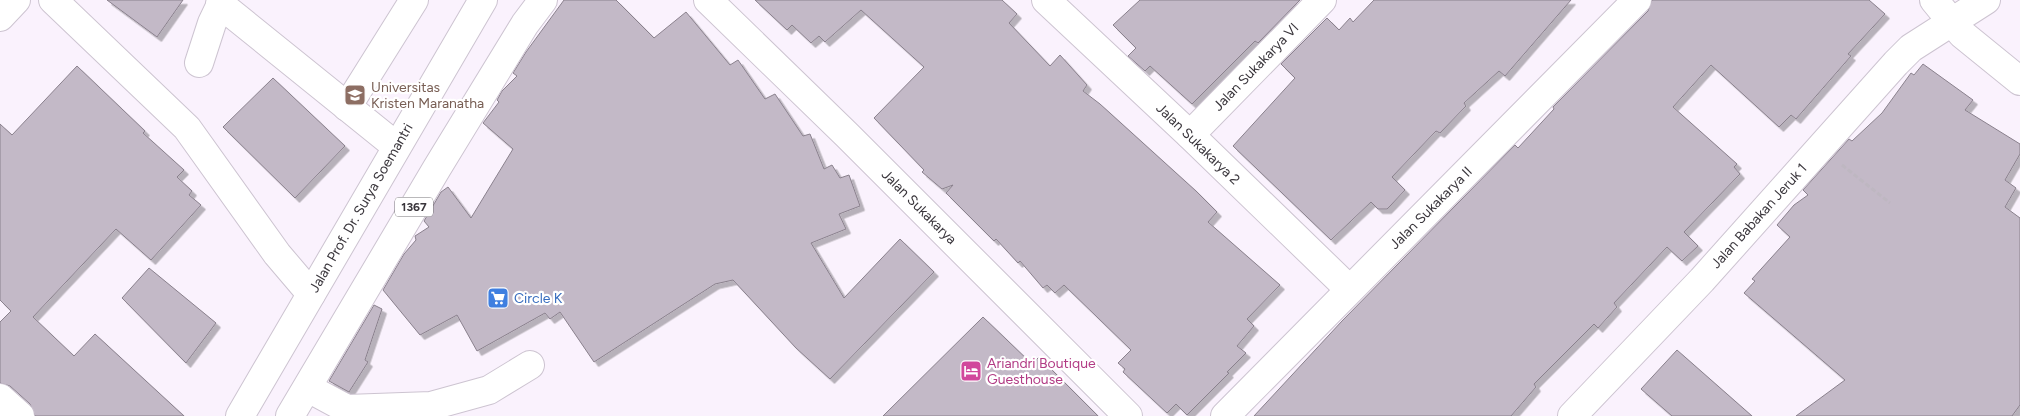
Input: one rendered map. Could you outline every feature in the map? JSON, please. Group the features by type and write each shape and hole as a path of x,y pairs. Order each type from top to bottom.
{"street":[{"path":"0,17 16,0"},
{"path":"53,0 187,128 277,254 312,294"},
{"path":"347,106 414,0"},
{"name":"Jalan Prof. Dr. Surya Soemantri","path":"240,416 483,0"},
{"name":"1367","path":"290,416 437,168 525,24 543,0"},
{"name":"Jalan Sukakarya","path":"708,0 847,135 1128,416"},
{"name":"Jalan Sukakarya 2","path":"1046,0 1190,135 1349,290"},
{"name":"Jalan Sukakarya VI","path":"1190,135 1322,0"},
{"name":"Jalan Sukakarya II","path":"1225,416 1637,0"},
{"path":"1934,0 1950,22 1987,56 2020,82"},
{"name":"Jalan Babakan Jeruk 1","path":"1572,416 1702,280 1911,48 1986,0"},
{"path":"199,64 221,2 396,146"},
{"path":"308,388 348,409 431,406 489,390 530,365"},
{"path":"0,398 20,416"}],"path":[{"path":"1820,148 1890,203"}],"building":[{"path":"107,0 183,0 157,37"},
{"path":"564,0 616,0 654,38 686,12 730,65 738,60 765,99 775,94 803,136 810,134 824,169 832,165 840,178 849,175 860,206 839,214 846,229 811,243 844,298 900,239 934,272 830,379 796,348 733,280 715,284 594,362 560,312 550,319 545,313 477,351 457,315 420,335 383,290 404,254 416,240 415,236 429,227 424,221 441,192 448,187 471,218 513,149 483,123 499,102 497,100 502,91 517,76 513,73 526,52"},
{"path":"755,0 1002,0 1017,14 1009,23 1050,66 1060,55 1087,85 1083,91 1100,104 1217,212 1208,222 1280,285 1247,319 1254,326 1237,346 1246,353 1187,415 1176,404 1167,413 1123,372 1125,369 1118,363 1131,350 1064,285 1055,293 1047,285 1043,288 1020,261 1018,263 996,239 994,241 946,193 953,185 942,189 922,172 924,170 874,118 924,67 861,10 825,42 819,36 811,43 792,25 787,30"},
{"path":"1140,0 1300,0 1258,43 1255,41 1192,104 1150,66 1145,71 1128,56 1136,48 1113,25"},
{"path":"1374,0 1571,0 1505,76 1499,71 1464,103 1466,106 1440,133 1436,131 1392,177 1405,190 1387,209 1378,209 1371,202 1331,240 1233,146 1295,78 1281,64 1327,18 1339,30 1350,18 1353,22"},
{"path":"1652,0 1869,0 1885,14 1848,54 1851,56 1796,119 1791,115 1779,127 1711,65 1673,107 1737,164 1734,167 1740,174 1684,232 1698,246 1682,261 1667,247 1614,303 1617,307 1598,328 1594,324 1534,384 1536,387 1511,416 1254,416 1342,321 1515,145 1518,148 1554,109 1553,107 1648,11"},
{"path":"1923,64 1973,100 1965,110 2020,144 2020,154 2005,180 2016,188 2005,207 2020,218 2020,405 2012,416 1796,416 1845,380 1744,293 1755,281 1752,279 1790,237 1777,225 1794,205 1808,195 1803,190 1849,139 1852,141 1882,113 1911,73 1914,75"},
{"path":"77,66 145,131 143,133 184,170 177,177 192,191 189,195 201,205 151,260 116,229 33,317 74,356 95,334 184,416 35,416 30,404 10,386 0,383 0,322 11,311 0,300 0,124 12,135"},
{"path":"273,78 345,146 295,198 223,127"},
{"path":"149,268 216,323 186,363 122,298"},
{"path":"374,305 382,309 365,360 368,362 349,392 329,381"},
{"path":"983,317 1032,364 1039,357 1098,416 883,416"},
{"path":"1677,350 1752,416 1672,416 1641,389"}],"place":[{"name":"Universitas Kristen Maranatha","path":"355,95"},
{"name":"Circle K","path":"498,298"},
{"name":"Ariandri Boutique Guesthouse","path":"971,371"}]}
